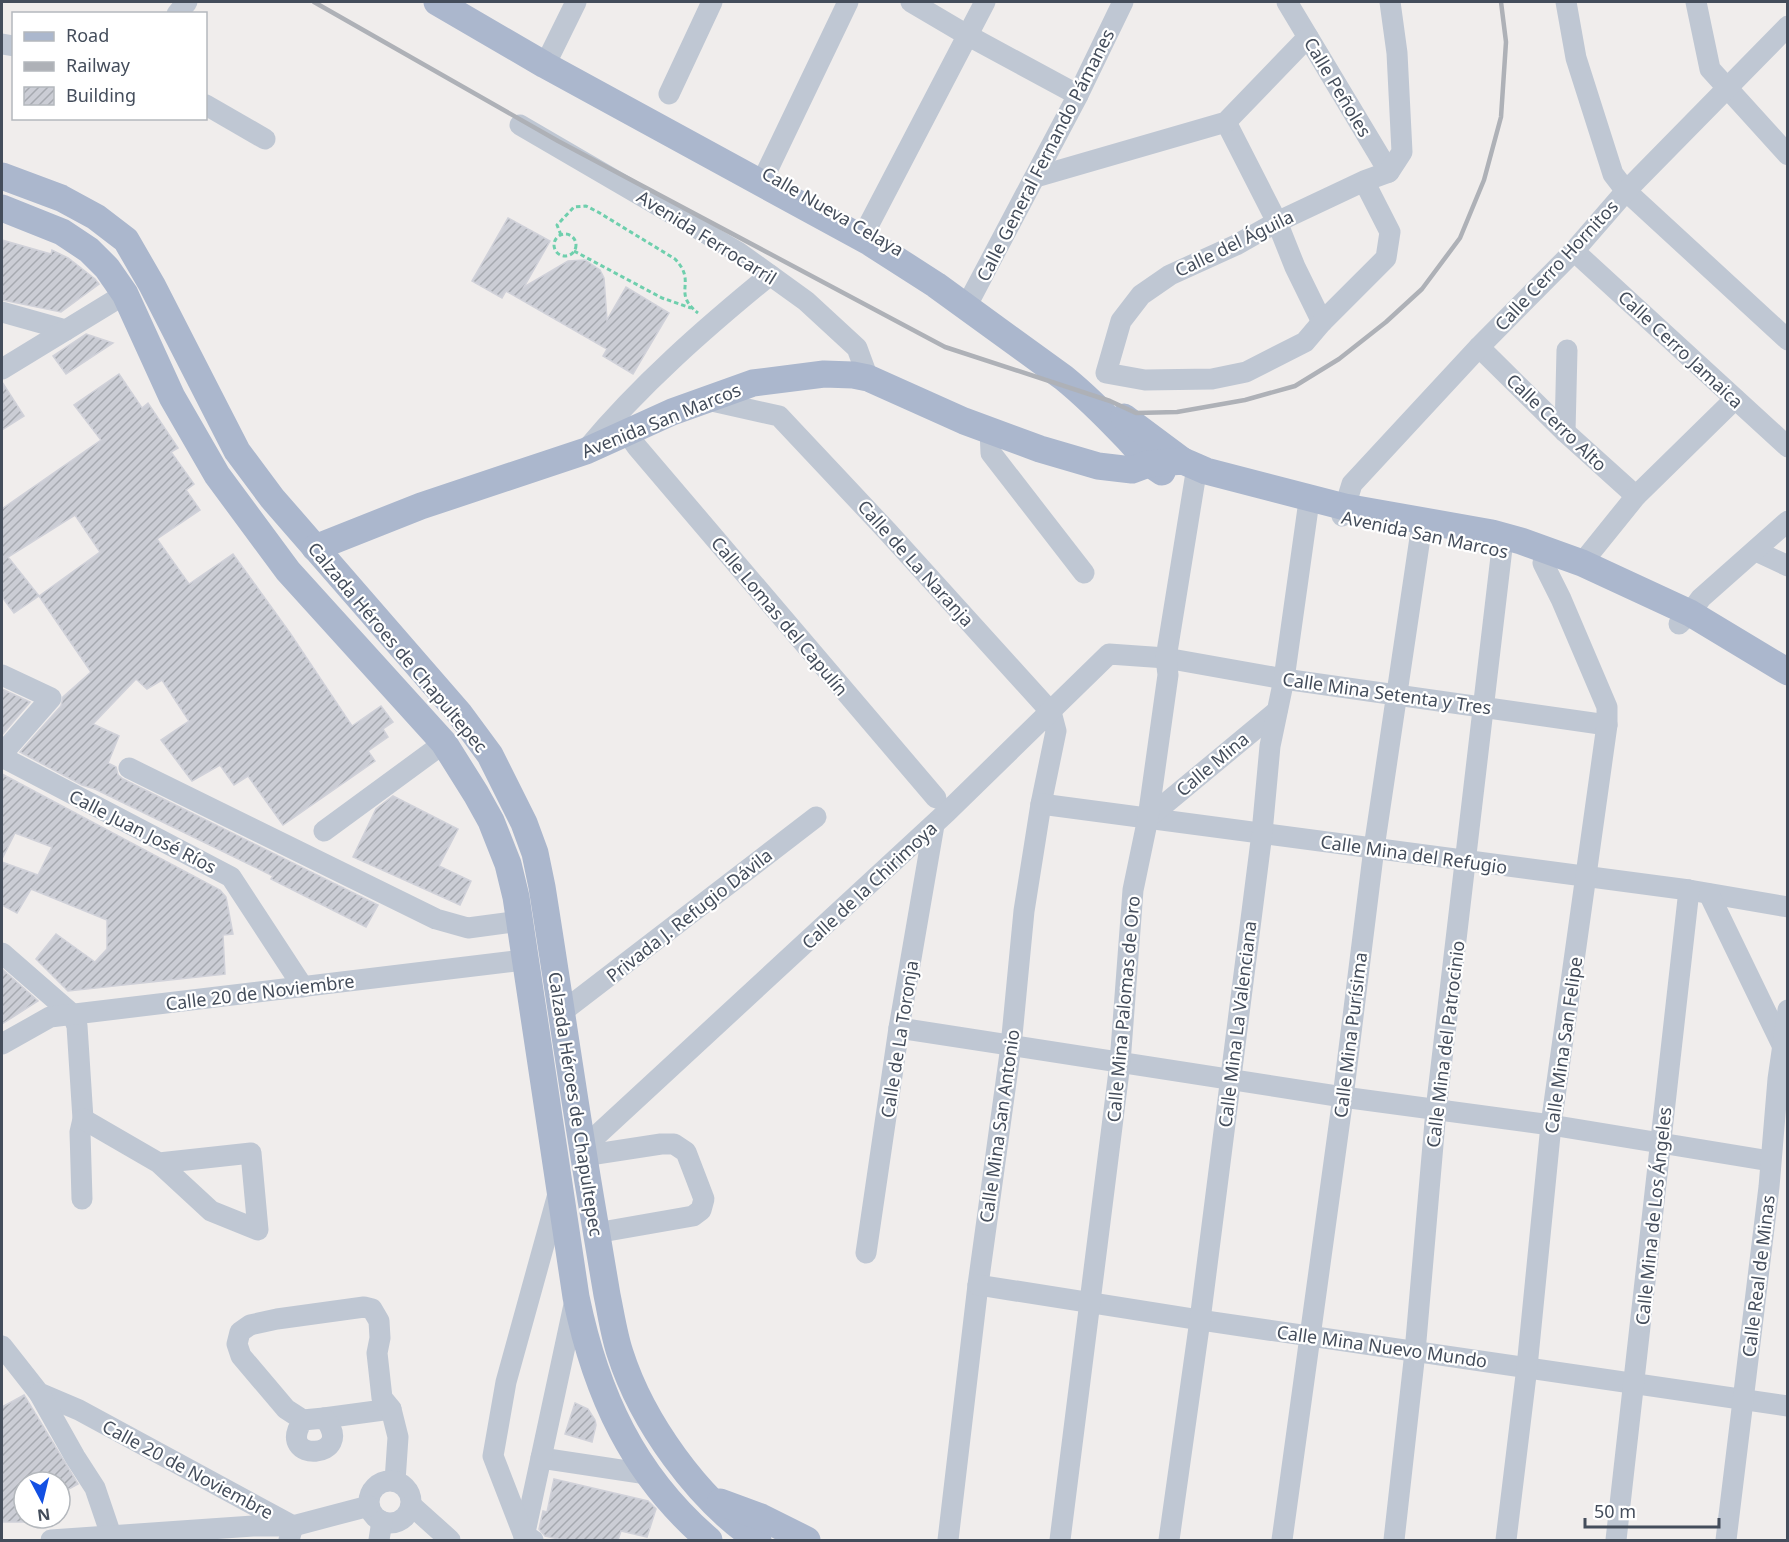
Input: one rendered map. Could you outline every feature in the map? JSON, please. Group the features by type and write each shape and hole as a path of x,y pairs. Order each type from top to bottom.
{"main road":[{"name":"Calle Nueva Celaya","path":"437,2 767,171 894,244 1082,393 1130,441 1148,464"},
{"name":"Calle Nueva Celaya","path":"456,2 547,60 869,242 1090,380 1122,415 1189,470"},
{"name":"Calzada Héroes de Chapultepec","path":"2,176 61,198 96,217 126,240 152,285 237,451 272,498 459,713 495,766 524,823 535,853 596,1233 620,1353 635,1389 670,1450 708,1497 729,1518 758,1540"},
{"name":"Calzada Héroes de Chapultepec","path":"2,208 62,232 90,250 106,268 125,294 172,397 217,476 288,571 444,743 477,794 508,864 520,921 559,1190 583,1333 599,1382 625,1437 647,1474 662,1495 688,1523 709,1540"},
{"name":"Avenida San Marcos","path":"315,548 421,506 586,451 703,399 753,383 824,374 853,375 868,378 1040,449 1098,466 1132,470 1148,464 1175,479 1189,470 1206,471 1344,512 1502,548 1685,619 1788,686"},
{"name":"Avenida San Marcos","path":"1189,470 1308,508 1492,533 1582,563 1788,672"},
{"path":"708,1497 761,1517 807,1540"}],"street":[{"path":"547,60 576,2"},
{"path":"669,94 712,2"},
{"path":"767,171 848,2"},
{"path":"911,2 1078,95"},
{"path":"867,228 966,34 985,2"},
{"name":"Calle General Fernando Pámanes","path":"969,303 1078,95 1123,2"},
{"name":"Calle Peñoles","path":"1287,2 1389,172"},
{"path":"1389,172 1402,152 1397,53 1390,2"},
{"path":"1566,2 1576,58 1613,174 1626,191 1788,340"},
{"path":"1696,2 1710,69 1788,155"},
{"name":"Calle Cerro Hornitos","path":"1344,512 1352,484 1479,347 1574,251 1626,191 1788,26"},
{"path":"1036,177 1226,122 1308,37"},
{"path":"207,106 265,139"},
{"path":"1226,122 1277,222 1295,267 1322,322 1386,258 1390,232 1364,181"},
{"name":"Avenida Ferrocarril","path":"520,125 738,252 806,301 857,348 868,378"},
{"name":"Calle del Águila","path":"1322,322 1305,342 1246,372 1212,379 1188,380 1145,380 1106,374 1121,321 1140,295 1170,275 1236,245 1277,222 1364,181 1389,172"},
{"name":"Calle Cerro Jamaica","path":"1574,251 1788,447"},
{"path":"586,451 613,418 711,323 770,275"},
{"path":"2,369 125,294"},
{"path":"2,312 66,330"},
{"name":"Calle Cerro Alto","path":"1479,347 1565,432 1636,496"},
{"path":"1565,432 1567,350"},
{"name":"Calle de La Naranja","path":"703,399 779,416 888,531 1051,712"},
{"path":"1582,563 1636,496 1735,399"},
{"path":"990,430 991,453 1084,573"},
{"name":"Calle Lomas del Capulín","path":"627,433 936,798"},
{"name":"Calle Mina Palomas de Oro","path":"1060,1540 1092,1302 1120,1064 1133,890 1148,818 1168,675 1166,658 1189,470"},
{"name":"Calle Mina La Valenciana","path":"1169,1540 1200,1320 1262,833 1270,746 1284,679 1308,508"},
{"path":"1685,619 1701,598 1788,521"},
{"name":"Calle Mina Purísima","path":"1282,1540 1343,1097 1374,848 1421,531"},
{"name":"Calle Mina del Patrocinio","path":"1394,1540 1415,1352 1436,1110 1502,548"},
{"path":"1756,551 1788,566"},
{"name":"Calle Mina San Felipe","path":"1506,1540 1527,1368 1551,1125 1607,725 1606,707 1561,599 1543,563"},
{"name":"Calle de la Chirimoya","path":"583,1153 934,825 1109,654 1166,658"},
{"name":"Calle Mina Setenta y Tres","path":"1166,658 1284,679 1607,725"},
{"path":"2,675 51,698 2,756"},
{"name":"Calle Mina","path":"1148,818 1277,711"},
{"name":"Calle Mina San Antonio","path":"948,1540 978,1285 1011,1046 1024,911 1041,804 1056,731 1051,712"},
{"path":"324,831 444,743"},
{"name":"Calle Juan José Ríos","path":"2,756 231,877 303,987"},
{"path":"129,768 436,919 468,928 520,921"},
{"name":"Calle Mina del Refugio","path":"1041,804 1699,892 1788,907"},
{"name":"Privada J. Refugio Dávila","path":"562,1012 816,817"},
{"name":"Calle de La Toronja","path":"866,1253 934,825"},
{"path":"1699,892 1786,1050"},
{"name":"Calle Mina de Los Ángeles","path":"1616,1540 1651,1248 1660,1144 1699,892"},
{"path":"2,952 72,1014 77,1026 83,1119 80,1132 82,1199"},
{"name":"Calle 20 de Noviembre","path":"2,1044 50,1017 524,960"},
{"name":"Calle Real de Minas","path":"1726,1540 1778,1079 1786,1050 1788,1011"},
{"path":"900,1028 1120,1064 1551,1125 1770,1161"},
{"path":"83,1119 159,1163 211,1211 258,1230 251,1153 159,1163"},
{"path":"583,1153 674,1144 686,1152 704,1199 701,1210 693,1216 596,1233"},
{"path":"527,1539 494,1456 506,1383 559,1190"},
{"name":"Calle Mina Nuevo Mundo","path":"978,1285 1200,1320 1788,1406"},
{"path":"527,1539 541,1458 576,1297"},
{"path":"391,1409 303,1420 286,1409 241,1356 237,1344 240,1332 250,1325 277,1319 352,1308 372,1309 379,1321 380,1338 377,1353 382,1398 391,1409 398,1437 395,1481"},
{"name":"Calle 20 de Noviembre","path":"2,1346 39,1393 79,1410 291,1533"},
{"path":"39,1393 94,1488 111,1535"},
{"path":"303,1420 296,1430 297,1441 304,1450 316,1453 327,1449 333,1439 332,1427 324,1419"},
{"path":"541,1458 647,1474"},
{"path":"51,1540 111,1535 291,1533 377,1522 396,1522 409,1511 411,1494 407,1488 395,1481 381,1482 375,1486 369,1498 377,1522"},
{"path":"409,1511 432,1540"},
{"path":"409,1511 450,1540"}],"path":[{"path":"561,235 557,225 574,207 586,206 598,212 675,259 683,268 686,279 684,294 686,303 711,323"},
{"path":"568,234 574,238 576,244 574,251 565,255 556,250 556,240 561,235 568,234"},
{"path":"574,251 662,298 692,308"}],"building":[{"path":"508,218 550,241 524,287 568,261 585,260 600,270 604,278 607,320 626,287 669,313 633,374 603,356 607,349 506,291 502,298 472,281"},
{"path":"2,240 51,254 52,250 68,258 99,284 61,312 2,300"},
{"path":"86,334 113,343 66,374 53,356"},
{"path":"119,374 142,408 148,403 178,448 171,452 194,484 186,490 200,510 157,539 189,584 233,554 290,633 352,726 381,706 393,722 383,729 388,737 368,751 375,761 283,825 248,776 234,785 220,765 192,781 161,740 189,721 162,680 147,689 136,679 93,724 119,736 108,763 116,767 118,775 123,779 378,905 366,927 271,879 273,876 95,789 82,785 20,752 61,706 63,697 91,672 39,596 14,613 2,597 2,509 101,440 74,405","holes":["75,515 100,552 39,596 8,557"]},
{"path":"2,382 24,416 2,430"},
{"path":"2,689 30,702 2,735"},
{"path":"2,774 220,890 226,897 233,934 223,935 225,974 68,991 36,959 56,934 95,962 107,949 107,920 31,889 17,913 2,905 2,862 38,875 52,847 15,833 2,859"},
{"path":"393,796 458,829 439,866 471,881 460,905 353,857 376,809"},
{"path":"2,969 38,1001 2,1024"},
{"path":"24,1395 70,1470 12,1470 12,1522 2,1522 2,1407"},
{"path":"575,1403 588,1409 595,1420 592,1442 565,1434"},
{"path":"72,1474 78,1484 72,1487"},
{"path":"554,1479 648,1501 656,1509 647,1537 621,1531 618,1540 563,1540 545,1536 539,1529 543,1511 547,1512"}],"railway":[{"path":"314,2 558,141 945,347 1110,401 1136,413 1177,412 1245,400 1295,386 1339,359 1386,322 1422,289 1460,238 1484,180 1501,117 1506,42 1501,2"}]}
